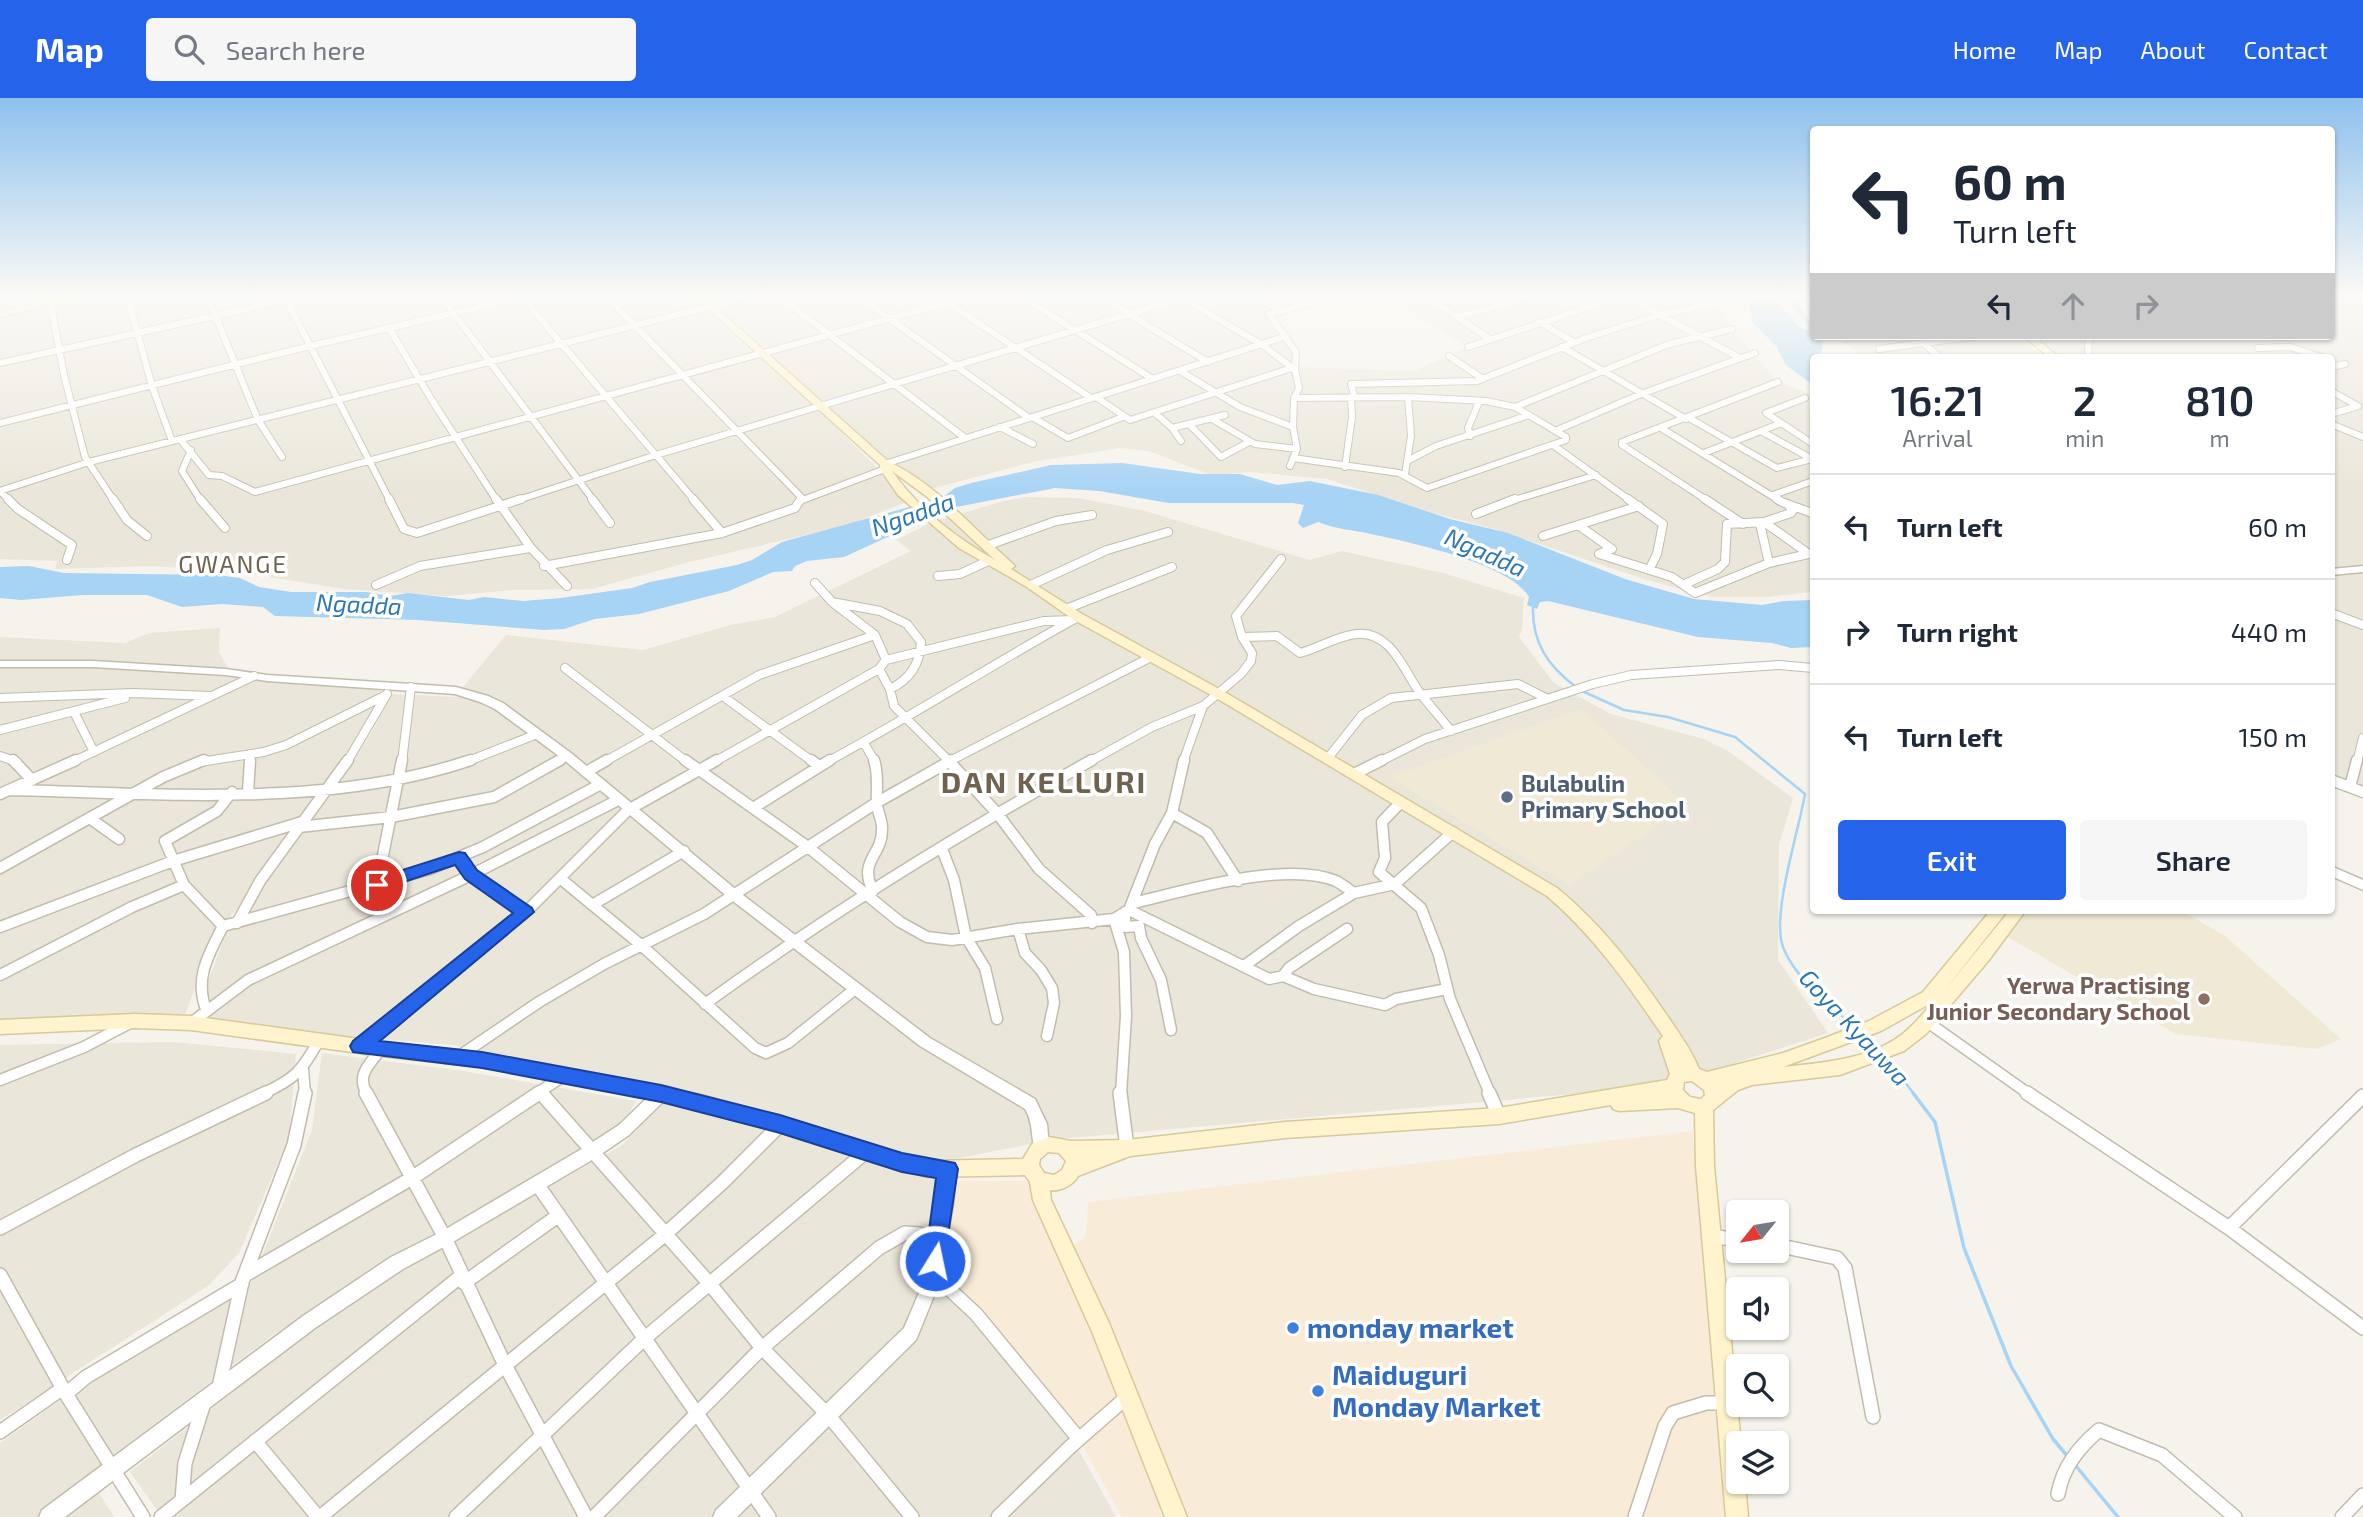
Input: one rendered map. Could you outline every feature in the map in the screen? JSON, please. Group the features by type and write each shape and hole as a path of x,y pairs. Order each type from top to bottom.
{"main road":[{"path":"772,361 885,467 910,500 942,531 1031,585"},
{"path":"885,467 894,467 1031,585 1072,615 1217,694 1527,876 1573,909 1626,967 1654,1010 1692,1091 1705,1166 1726,1393"},
{"path":"1692,1091 1875,1026 1929,997 1997,914"},
{"path":"1176,1517 1102,1330 1042,1200 1032,1156 1041,1147 1056,1143 1069,1149 1131,1147 1285,1130 1499,1116 1583,1103 1692,1091 1751,1079 1848,1066 1898,1046 1926,1021 2015,914"},
{"path":"0,1027 135,1021 191,1023 458,1057 661,1094 780,1124 927,1169 1034,1174 1046,1183 1063,1181 1073,1170 1131,1147"},
{"path":"1069,1149 1074,1156 1073,1170"},
{"path":"1728,1417 1737,1517"}],"street":[{"path":"63,361 78,432 89,463 127,520 147,536"},
{"path":"146,361 152,386 176,440 191,450 209,475 222,476 255,492 739,361"},
{"path":"233,361 258,420 281,451 282,457"},
{"path":"0,422 253,361"},
{"path":"318,361 404,529 411,533 656,455 974,361"},
{"path":"407,361 498,506 544,566 567,586"},
{"path":"0,491 89,463 176,440 495,361"},
{"path":"574,361 722,533"},
{"path":"669,361 802,498"},
{"path":"862,361 965,438"},
{"path":"946,361 1030,417 1068,438 1123,417"},
{"path":"1035,361 1130,420 1294,369"},
{"path":"1124,361 1153,379"},
{"path":"1284,361 1294,369"},
{"path":"1294,398 1408,397 1479,401 1515,407 1567,438 1427,488 1405,474 1292,462 1297,449 1293,426 1294,398 1299,388 1295,361"},
{"path":"1457,361 1483,379"},
{"path":"1345,467 1352,417 1351,397 1354,395 1351,384 1458,383 1483,379 1527,361"},
{"path":"1585,361 1777,468 1810,460"},
{"path":"1515,407 1625,361"},
{"path":"1556,431 1641,394 1731,361"},
{"path":"544,566 722,533 783,513 794,508 802,498 965,438 1208,362"},
{"path":"488,363 610,523"},
{"path":"2335,365 2345,364"},
{"path":"1180,371 1254,413 1293,426"},
{"path":"1744,524 1622,445 1625,439 1687,419 1778,382"},
{"path":"2335,393 2358,406 2335,413"},
{"path":"1405,474 1409,460 1411,417 1408,397"},
{"path":"1805,398 1766,414 1810,442"},
{"path":"1470,436 1468,428 1479,401"},
{"path":"1155,413 1172,428 1181,441"},
{"path":"1172,428 1225,415"},
{"path":"1409,460 1437,446 1529,415"},
{"path":"1212,419 1249,442 1297,449"},
{"path":"1189,424 1221,457 1249,442"},
{"path":"1704,453 1779,424"},
{"path":"2335,426 2363,437"},
{"path":"1000,427 1033,444"},
{"path":"1661,428 1773,495 1793,510 1762,523 1727,524 1725,562 1685,584"},
{"path":"1761,431 1810,458"},
{"path":"1553,445 1663,524 1657,554 1649,570"},
{"path":"191,450 182,471 197,496 225,528"},
{"path":"1476,514 1595,475"},
{"path":"0,481 3,488 0,491"},
{"path":"1773,495 1810,482"},
{"path":"0,491 18,509 72,545 67,560"},
{"path":"1790,507 1803,508 1810,505"},
{"path":"1543,536 1639,506"},
{"path":"1803,508 1810,512"},
{"path":"986,546 1056,521 1092,515"},
{"path":"1762,523 1810,553"},
{"path":"1762,523 1769,563"},
{"path":"1578,525 1612,549 1599,554 1672,577 1695,593 1701,593 1769,563 1810,554"},
{"path":"1031,585 1107,550 1168,532"},
{"path":"376,585 420,566 530,548"},
{"path":"705,1004 792,941 997,813 1152,727 1203,706 1241,674 1251,661 1252,653 1242,637 1236,616 1281,559"},
{"path":"938,576 960,574 988,561"},
{"path":"753,807 818,766 905,719 1072,615 1172,567"},
{"path":"2335,572 2363,569"},
{"path":"815,583 832,602 875,635 894,706 997,813 1039,869 1091,915 1092,923"},
{"path":"832,602 880,611 894,617 915,633 921,642 922,651 903,682 890,689"},
{"path":"2335,614 2363,625"},
{"path":"359,1046 526,912 628,810 882,664 922,651 1072,615"},
{"path":"586,772 769,671 875,635"},
{"path":"1242,637 1277,636 1300,653 1317,650 1355,635 1370,637 1383,643 1400,659 1421,694 1451,731"},
{"path":"458,1057 539,1002 734,895 876,803 1018,724 1151,657"},
{"path":"0,664 93,664 390,690 411,687 456,691 484,699 499,706 567,756 628,810 684,851 734,895 925,1042 1030,1104 1037,1113 1041,1126 1041,1147"},
{"path":"1354,774 1405,747 1593,684 1631,676 1745,667 1810,667"},
{"path":"565,668 649,735 870,893 900,922 928,937 952,940 1018,929 1092,923 1114,919 1129,908 1238,881 1288,873 1303,873 1336,880 1354,893"},
{"path":"4,792 254,676"},
{"path":"1328,758 1353,722 1379,701 1518,684 1546,698"},
{"path":"377,885 400,778 411,687"},
{"path":"0,868 163,778 207,760 250,754 286,745 390,690"},
{"path":"237,923 245,904 361,740 390,690"},
{"path":"0,698 143,693 211,696"},
{"path":"0,730 143,693"},
{"path":"724,696 818,766"},
{"path":"1171,1031 1161,980 1141,938 1139,926 1125,927 1129,908 1155,844 1172,813 1181,769 1203,706"},
{"path":"74,712 94,752"},
{"path":"4,792 248,792 326,789 400,778 462,763 537,734"},
{"path":"2350,787 2363,738"},
{"path":"864,743 873,754 878,789 876,803 883,829 882,837 868,860 870,893"},
{"path":"248,792 250,754"},
{"path":"0,756 16,761 32,780"},
{"path":"0,927 173,861 301,825 391,817 494,797 567,756"},
{"path":"2335,781 2363,792"},
{"path":"223,926 377,885 459,858 601,784"},
{"path":"223,926 184,885 165,841 217,811 232,792"},
{"path":"191,1023 206,1009 248,980 471,874 618,800"},
{"path":"1401,802 1382,822 1385,858 1379,872 1418,902 1421,908 1438,954 1447,989 1499,1116"},
{"path":"1172,813 1197,824 1217,843 1238,881"},
{"path":"91,819 119,839"},
{"path":"1244,966 1298,926 1354,893 1395,884 1453,832"},
{"path":"942,849 954,880 966,937 985,968 997,1019"},
{"path":"592,905 684,851"},
{"path":"459,858 471,874 526,912"},
{"path":"2335,866 2363,877"},
{"path":"2335,873 2363,885"},
{"path":"561,879 641,945 755,1048 766,1053 776,1051 788,1043 855,989"},
{"path":"0,975 132,907 184,885"},
{"path":"1129,908 1269,979 1283,976 1314,989 1385,1005 1396,999 1447,989"},
{"path":"1114,919 1124,952 1126,1016 1120,1089 1131,1147"},
{"path":"206,1009 198,984 223,926"},
{"path":"1018,929 1024,953 1052,988 1054,1003 1047,1036"},
{"path":"1283,976 1289,968 1346,929"},
{"path":"0,1080 84,1047 135,1021"},
{"path":"1926,1021 2051,1111 2229,1228 2363,1328"},
{"path":"0,1228 136,1155 282,1085 303,1069 318,1040"},
{"path":"381,1049 362,1074 362,1085 445,1238 504,1363 586,1517"},
{"path":"218,1391 243,1280 292,1152 305,1096 306,1081 303,1069"},
{"path":"0,1432 412,1178 565,1075"},
{"path":"540,1091 709,1283 762,1348 829,1416 912,1517"},
{"path":"49,1517 320,1314 397,1263 445,1238 591,1152 624,1130 661,1094"},
{"path":"2229,1228 2363,1096"},
{"path":"255,1441 319,1517 665,1234 759,1148 780,1124"},
{"path":"456,1517 645,1338 867,1152"},
{"path":"723,1517 910,1334 932,1281 948,1169"},
{"path":"537,1184 769,1517"},
{"path":"161,1517 463,1279 559,1215"},
{"path":"594,1517 762,1348 879,1248 905,1233 919,1234 939,1241"},
{"path":"1711,1236 1726,1238"},
{"path":"1789,1248 1837,1258 1845,1268 1873,1417"},
{"path":"0,1275 64,1391 143,1517"},
{"path":"932,1281 948,1288 976,1314 1079,1439"},
{"path":"998,1517 1128,1396"},
{"path":"182,1500 181,1483 188,1449 204,1402"},
{"path":"1635,1517 1665,1426 1673,1413 1706,1403 1726,1403"},
{"path":"2059,1486 2083,1443 2099,1430 2154,1451 2195,1481 2235,1517"},
{"path":"2342,1517 2363,1495"}],"shaded area":[{"path":"0,361 771,361 876,467 914,499 849,525 689,562 592,589 514,590 447,596 344,589 238,572 152,566 55,569 57,561 0,559"},
{"path":"771,361 1294,361 1296,367 1414,371 1436,361 1760,361 1778,382 1810,394 1810,592 1767,597 1712,597 1650,581 1491,528 1430,512 1327,479 1250,472 1211,475 1149,451 1120,448 1033,462 919,492"},
{"path":"2335,361 2363,361 2363,797 2335,786"},
{"path":"1025,497 1078,498 1145,511 1310,560 1341,551 1443,573 1524,598 1519,637 1554,683 1611,714 1704,739 1728,751 1793,798 1779,845 1778,960 1828,1033 1665,1086 1058,1139 938,1162 748,1107 452,1045 314,1034 195,1015 226,934 334,789 373,730 391,694 455,697 506,635 643,650 730,625 775,617 911,551 896,540 930,523"},
{"path":"220,628 219,652 233,677 381,689 362,739 214,939 185,1014 0,1021 0,637 125,643 149,633"},
{"path":"1581,709 1686,804 1569,885 1389,777"},
{"name":"Yerwa Practising Junior Secondary School","path":"2021,914 2188,914 2225,936 2341,1039 2317,1049 2176,1034 2006,936"},
{"path":"174,1042 296,1054 289,1138 239,1253 208,1286 0,1420 0,1045"},
{"path":"322,1053 464,1071 636,1101 620,1129 432,1235 273,1335 105,1461 90,1478 114,1517 0,1517 0,1443 112,1364 252,1281 312,1130"},
{"path":"664,1102 943,1173 925,1281 972,1318 1072,1438 1116,1517 162,1517 130,1472 304,1337 385,1280 621,1146"},
{"name":"monday market","path":"1692,1131 1721,1387 1726,1494 1728,1494 1730,1517 1122,1517 1079,1439 976,1314 932,1281 947,1181 1030,1181 1071,1248 1086,1237 1088,1202"}],"water":[{"path":"1784,361 1810,361 1810,383"},
{"name":"Ngadda","path":"1122,463 1200,474 1240,474 1277,485 1310,481 1378,495 1450,519 1508,533 1625,579 1694,599 1762,605 1810,600 1810,647 1791,648 1772,643 1698,637 1548,601 1540,602 1537,609 1527,605 1529,597 1519,585 1502,574 1458,556 1318,522 1303,528 1298,523 1304,505 1169,503 1099,491 1055,488 951,508 844,557 807,561 795,566 792,571 773,572 729,591 639,614 595,619 564,629 544,630 418,620 275,616 263,607 222,604 182,607 147,595 82,595 21,600 0,598 0,567 29,566 64,573 217,575 240,578 259,587 291,592 366,592 390,596 408,593 469,600 484,597 523,601 561,598 632,588 737,565 752,560 782,542 942,498 955,488 971,483 1051,465"}],"waterway":[{"name":"Goya Kyauwa","path":"1533,607 1535,632 1544,653 1557,671 1576,687"},
{"name":"Goya Kyauwa","path":"1582,691 1624,710 1668,717 1735,737 1805,794 1783,894 1780,933 1783,947 1796,970 1854,1027"},
{"name":"Goya Kyauwa","path":"1864,1037 1877,1049"},
{"name":"Goya Kyauwa","path":"1885,1056 1914,1094"},
{"name":"Goya Kyauwa","path":"1913,1093 1935,1122 1964,1248 2011,1366 2053,1439 2069,1458"},
{"name":"Goya Kyauwa","path":"2076,1466 2118,1517"}],"place":[{"name":"Bulabulin Primary School","path":"1507,797"},
{"name":"Yerwa Practising Junior Secondary School","path":"2204,999"},
{"name":"monday market","path":"1293,1328"},
{"name":"Maiduguri Monday Market","path":"1318,1391"}],"district":[{"name":"GWANGE","path":"233,565"},
{"name":"DAN KELLURI","path":"1044,783"}],"route":[{"path":"377,885 459,858 471,874 526,912 359,1046 482,1060 702,1102 818,1135 902,1163 927,1169 948,1169 935,1261"}]}
